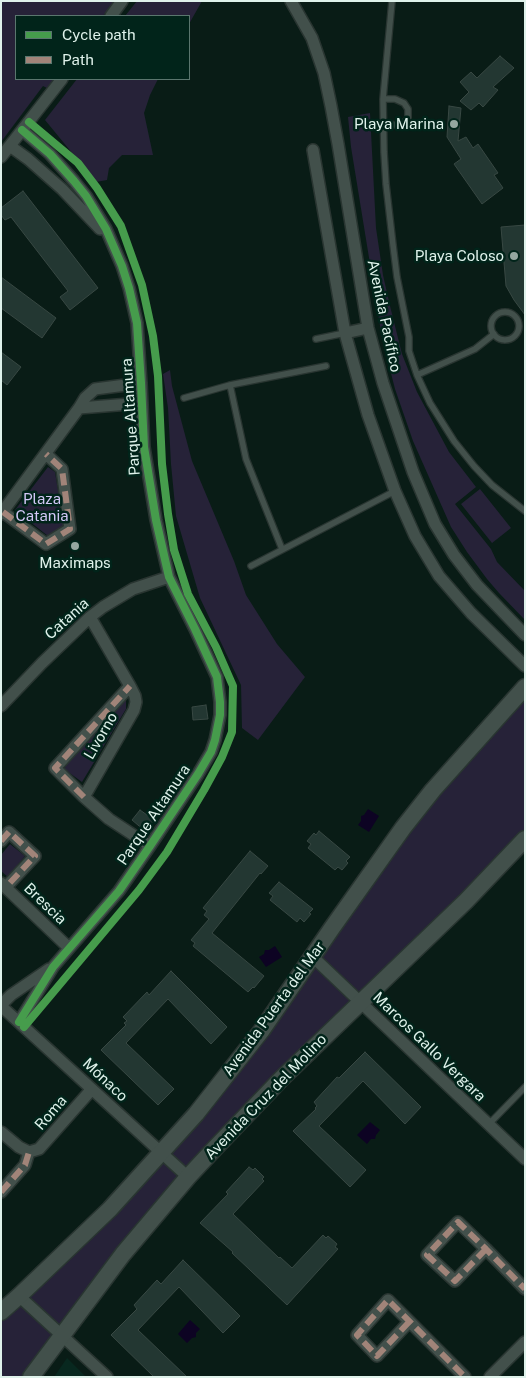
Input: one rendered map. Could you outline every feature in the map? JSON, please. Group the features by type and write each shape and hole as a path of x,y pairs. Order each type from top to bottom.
{"street":[{"path":"112,15 122,1"},
{"name":"Avenida Pacífico","path":"290,1 312,38 326,81 368,328 407,456 428,510 443,540 486,596 525,635"},
{"path":"1,157 61,80"},
{"name":"Parque Altamura","path":"19,1022 52,967 119,891 205,763 215,740 220,715 217,677 169,577 156,520 144,447 138,338 134,309 124,272 114,246 96,212 74,181 50,154 22,130"},
{"name":"Parque Altamura","path":"10,146 62,189 98,226 114,246"},
{"path":"313,150 345,334 368,415 395,491 423,550 448,587 482,625 525,666"},
{"path":"345,334 368,328"},
{"path":"46,454 62,469 70,529 46,544 2,513 85,398 96,389 141,383"},
{"path":"79,408 142,403"},
{"path":"407,519 428,510"},
{"name":"Catania","path":"1,706 90,617 110,602 133,590 169,577"},
{"name":"Livorno","path":"84,797 134,710 136,702 130,686 90,617"},
{"path":"130,686 55,768 109,819 150,846"},
{"name":"Avenida Puerta del Mar","path":"1,1312 110,1209 196,1114 262,1030 403,828 433,790 525,687"},
{"path":"1,841 9,832 34,856 3,885"},
{"name":"Avenida Cruz del Molino","path":"31,1377 123,1254 188,1177 281,1079 466,901 525,839"},
{"name":"Brescia","path":"3,885 68,947"},
{"name":"Marcos Gallo Vergara","path":"313,957 525,1158"},
{"name":"Parque Altamura","path":"1,1005 52,967"},
{"name":"Mónaco","path":"1,1005 188,1177"},
{"name":"Roma","path":"1,1192 25,1164 29,1152 39,1149 92,1089"},
{"path":"1,1132 19,1147 29,1152"},
{"path":"486,1249 455,1282 427,1255 458,1222 486,1249 525,1289"},
{"path":"20,1296 107,1377"},
{"path":"409,1322 377,1356 357,1335 388,1300 465,1377"},
{"path":"490,1377 525,1342"}],"lane":[{"path":"392,1 383,99 383,124 386,184 397,277 409,337 409,351 417,375 434,410 464,454 492,485 525,510"},
{"path":"383,99 395,99 404,102 408,109 408,118 403,124 383,124"},
{"path":"501,312 507,312 516,317 519,326 512,338 502,339 494,334 491,324 496,315 501,312"},
{"path":"316,339 345,334"},
{"path":"417,375 464,354 494,334"},
{"path":"184,398 230,385 326,366"},
{"path":"230,385 246,459 282,549"},
{"path":"251,566 395,491"},
{"path":"489,1124 525,1087"}],"shaded area":[{"path":"368,809 379,816 369,832 358,825 361,821 361,816"},
{"path":"275,946 282,957 266,967 259,957 264,954 265,950"},
{"path":"370,1122 380,1130 375,1139 371,1139 367,1144 357,1135"},
{"path":"190,1320 200,1329 196,1333 196,1337 187,1343 178,1334"},
{"path":"67,1358 86,1377 54,1377"}],"green space":[{"path":"1,1 115,1 104,15 15,15 15,80 53,80 47,88 43,86 1,142"},
{"path":"137,1 202,1 190,22 190,15 126,15"},
{"path":"76,80 158,80 144,113 153,155 122,155 109,168 107,180 96,182 45,120"},
{"path":"370,113 376,228 383,275 402,354 417,392 449,452 476,487 455,504 491,549 497,562 525,591 525,620 487,579 451,527 413,441 395,389 382,338 351,147 348,117"},
{"path":"170,370 172,386 192,461 234,561 246,595 277,644 305,677 258,740 242,728 241,685 200,598 176,516 168,408 163,374"},
{"name":"Plaza Catania","path":"48,467 55,472 64,526 48,536 15,510"},
{"path":"480,489 511,528 492,543 461,504"},
{"path":"525,696 525,835 75,1306 23,1377 3,1377 1,1374 1,1321 159,1168 201,1118 438,794"},
{"path":"126,700 126,709 82,782 64,769 69,760"},
{"path":"10,844 25,856 8,877 1,871 1,855"}],"building":[{"path":"500,56 514,68 493,87 498,90 483,107 479,103 471,110 460,101 469,92 460,82 471,72 477,78"},
{"name":"Playa Marina","path":"449,106 461,108 458,141 466,137 473,148 478,144 498,173 494,175 503,188 482,204 454,164 461,159 447,137"},
{"path":"23,191 98,288 70,310 60,297 68,291 11,217 5,220 1,215 1,208"},
{"name":"Playa Coloso","path":"525,225 525,315 506,286 501,227"},
{"path":"1,277 56,318 42,338 1,308"},
{"path":"1,352 21,367 7,385 1,380"},
{"path":"206,705 208,719 193,720 192,707"},
{"path":"140,810 154,820 145,831 132,820"},
{"path":"319,831 350,857 342,870 338,867 335,870 308,848 311,844 307,841 314,833 316,835"},
{"path":"250,851 268,866 260,873 212,933 264,976 248,992 193,946 195,943 191,940 209,919 204,915 207,911 203,908"},
{"path":"279,882 313,909 304,922 300,918 297,922 270,900 273,896 269,893"},
{"path":"171,971 227,1027 211,1044 168,999 126,1043 174,1089 158,1105 101,1050 126,1025 124,1023 127,1021 123,1017 147,992 149,995"},
{"path":"365,1052 421,1107 405,1124 363,1081 319,1126 366,1170 350,1187 293,1131 316,1109 317,1106 314,1102 337,1077 339,1078"},
{"path":"249,1167 253,1170 255,1168 264,1177 262,1179 264,1181 233,1214 279,1258 292,1268 323,1235 326,1238 328,1236 337,1244 335,1247 338,1249 287,1305 233,1252 200,1223 228,1194 226,1192"},
{"path":"183,1260 240,1316 223,1333 179,1287 138,1330 187,1377 154,1377 111,1335 137,1309 134,1305 157,1280 161,1284"}],"marked path":[{"path":"3,512 46,544 70,529 62,469 46,454"},
{"path":"84,797 55,768 130,686"},
{"path":"1,841 9,832 35,856 6,887"},
{"path":"1,1192 25,1165 29,1152"},
{"path":"486,1249 455,1281 427,1255 458,1222 486,1249 525,1289"},
{"path":"409,1322 377,1356 357,1335 388,1300 465,1377"}],"cycle path":[{"path":"24,1027 139,890 167,852 222,757 232,732 233,686 216,647 188,594 174,550 162,464 158,376 153,336 142,285 121,226 97,188 78,163 29,122"},
{"path":"19,1022 53,967 119,891 198,774 211,752 220,715 217,677 169,577 156,520 144,447 137,323 122,266 106,229 86,196 50,154 22,130"}],"place":[{"name":"Playa Marina","path":"454,124"},
{"name":"Playa Coloso","path":"514,256"},
{"name":"Maximaps","path":"75,546"}]}
